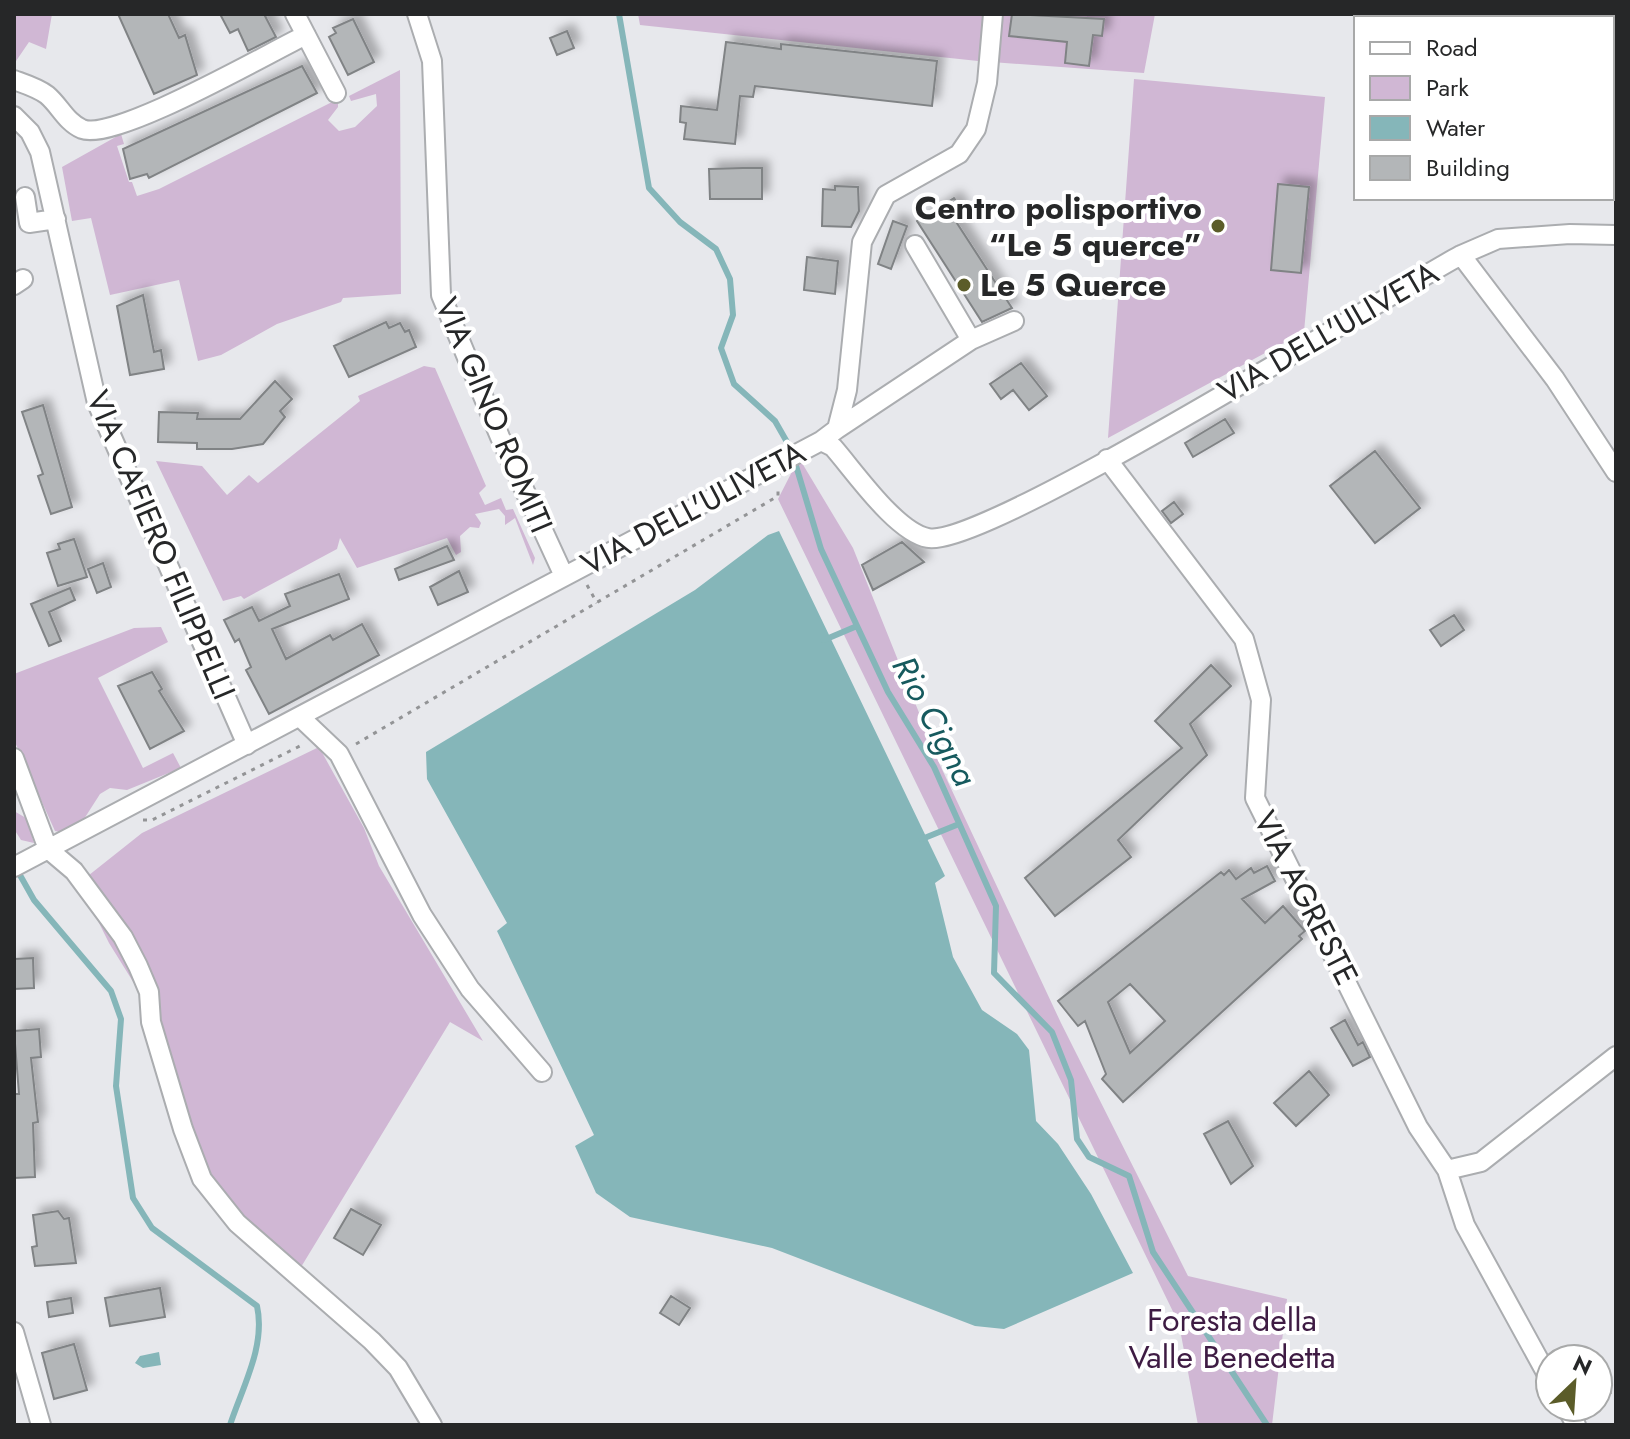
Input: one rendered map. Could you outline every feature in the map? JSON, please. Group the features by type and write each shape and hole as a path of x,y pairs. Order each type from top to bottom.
{"street":[{"name":"VIA GINO ROMITI","path":"417,14 432,61 441,295 500,437 564,576"},
{"path":"837,429 847,390 862,242 886,195 959,154 976,129 987,83 993,14"},
{"path":"299,15 336,93"},
{"path":"14,80 48,96 68,120 85,130 107,129 204,89 239,67 306,35"},
{"name":"VIA CAFIERO FILIPPELLI","path":"14,116 30,132 40,152 97,403 247,745"},
{"path":"25,197 29,223 56,219"},
{"name":"VIA DELL'ULIVETA","path":"14,867 814,445 833,447 901,524 920,536 936,539 1015,509 1461,255 1498,239 1616,235"},
{"path":"915,245 971,340"},
{"path":"1461,255 1555,379 1616,472"},
{"path":"814,445 971,340 1014,321"},
{"name":"VIA AGRESTE","path":"1107,459 1244,639 1261,700 1255,798 1418,1127 1447,1170 1465,1225 1534,1351"},
{"path":"300,717 339,754 430,927 470,989 542,1072"},
{"path":"14,758 41,853 74,871 123,937 138,966 149,992 151,1022 183,1129 202,1179 237,1223 372,1341 398,1368 432,1425"},
{"path":"1447,1170 1481,1162 1616,1056"},
{"path":"14,1332 41,1425"}],"path":[{"path":"114,813 127,821 152,820 310,740 354,745 369,740 778,496 774,464"}],"green space":[{"path":"14,14 52,14 46,49 29,42 14,64"},
{"path":"638,14 1155,14 1144,73 978,61 640,25"},
{"path":"1378,14 1459,14 1458,16"},
{"path":"400,70 401,294 343,298 341,302 277,324 221,355 198,361 179,280 110,295 91,218 72,221 62,167 121,134 124,144 117,146 137,196 159,189 338,99 338,107 328,120 339,131 355,127 377,106 376,94 351,101 349,96"},
{"name":"Centro polisportivo “Le 5 querce”","path":"1134,79 1325,97 1304,332 1108,438"},
{"path":"424,366 435,368 486,486 479,493 485,505 501,498 506,510 513,509 535,558 533,565 515,518 505,525 505,516 499,509 475,514 481,523 479,528 470,527 460,536 461,552 456,555 447,538 357,568 340,538 337,549 244,599 241,596 223,601 156,461 202,466 227,495 249,475 258,483 360,401 358,396"},
{"name":"Foresta della Valle Benedetta","path":"799,458 853,548 940,765 1061,1023 1188,1276 1287,1299 1272,1425 1198,1425 1179,1324 778,499"},
{"path":"161,627 168,642 98,678 143,768 173,753 181,768 127,790 110,788 100,794 84,819 60,832 55,831 14,740 14,674 134,628"},
{"path":"319,747 364,828 379,866 483,1041 450,1022 298,1272 217,1191 197,1147 145,1001 109,943 79,883 142,833"},
{"path":"14,811 26,818 34,843 21,840 14,829"}],"water":[{"path":"779,531 945,876 935,883 953,957 982,1010 1017,1034 1029,1050 1036,1121 1058,1144 1091,1194 1133,1273 1004,1329 975,1326 772,1248 630,1217 596,1193 575,1146 594,1135 497,931 507,923 427,779 426,752 695,590 768,535"},
{"path":"159,1352 161,1365 143,1368 135,1363 140,1356"}],"building":[{"path":"118,14 168,14 179,38 185,35 197,75 154,94"},
{"path":"220,14 270,14 265,16 276,37 248,51 238,29 230,33"},
{"path":"1012,14 1104,19 1102,36 1093,35 1089,66 1065,63 1067,42 1009,36"},
{"path":"353,19 374,62 348,75 329,37 336,33 333,28"},
{"path":"567,31 574,48 557,55 550,38"},
{"path":"726,42 781,49 781,44 937,61 932,106 755,86 753,97 740,96 735,144 684,139 686,123 680,122 681,106 717,110"},
{"path":"302,66 317,93 149,178 147,174 130,179 123,149"},
{"path":"762,168 762,199 710,199 709,169"},
{"path":"1278,184 1309,187 1301,273 1271,270"},
{"path":"835,186 858,187 859,211 851,227 822,226 823,189 835,190"},
{"path":"954,198 963,211 953,217 1012,308 982,322 917,221"},
{"path":"893,221 907,226 891,269 878,264"},
{"path":"807,257 838,261 835,294 804,290"},
{"path":"143,295 154,352 161,350 164,369 130,375 117,306"},
{"path":"386,322 389,328 400,323 405,332 409,330 416,347 349,377 334,346"},
{"path":"1021,363 1047,396 1029,410 1013,390 1001,399 990,384"},
{"path":"275,381 292,399 280,411 285,417 263,444 232,449 197,449 197,443 158,442 159,412 198,413 197,419 240,419"},
{"path":"43,405 72,507 51,514 38,476 43,474 22,412"},
{"path":"1225,419 1234,433 1193,457 1185,443"},
{"path":"1375,451 1420,508 1375,543 1330,486"},
{"path":"1174,502 1183,514 1171,523 1162,511"},
{"path":"74,539 87,577 58,586 47,553 60,549 58,544"},
{"path":"902,542 924,562 873,590 862,565"},
{"path":"447,546 454,560 399,580 395,569"},
{"path":"103,563 111,587 97,593 88,569"},
{"path":"459,571 468,592 438,605 430,587"},
{"path":"339,574 349,599 272,629 286,659 330,635 333,640 362,624 379,655 269,714 246,670 251,667 239,639 235,642 224,620 252,607 259,621 290,606 285,594"},
{"path":"70,588 75,600 49,612 61,641 49,646 31,604"},
{"path":"1454,615 1464,630 1441,646 1430,630"},
{"path":"1211,665 1231,686 1190,724 1207,755 1118,840 1131,857 1055,916 1025,878 1182,748 1155,721"},
{"path":"152,672 162,689 159,691 184,731 150,749 118,686"},
{"path":"1267,866 1275,881 1242,899 1265,923 1283,906 1305,931 1299,936 1302,939 1123,1102 1102,1079 1106,1074 1085,1021 1078,1026 1058,1001 1221,872 1224,875 1229,870 1236,879 1251,868 1254,873","holes":["1130,984 1165,1021 1130,1053 1108,1002"]},
{"path":"33,958 34,988 14,989 14,959"},
{"path":"1345,1020 1358,1045 1363,1042 1370,1057 1353,1066 1331,1028"},
{"path":"39,1029 41,1057 31,1058 38,1122 33,1123 35,1177 14,1178 14,1094 19,1094 14,1031"},
{"path":"1309,1071 1329,1095 1296,1126 1274,1103"},
{"path":"1228,1121 1253,1166 1231,1184 1204,1134"},
{"path":"351,1209 381,1225 363,1255 334,1238"},
{"path":"58,1211 64,1219 69,1218 76,1263 35,1266 32,1247 37,1246 33,1215"},
{"path":"160,1288 165,1317 110,1326 105,1298"},
{"path":"671,1296 690,1308 679,1325 660,1313"},
{"path":"71,1298 73,1313 49,1317 47,1302"},
{"path":"74,1344 87,1390 54,1399 42,1353"}],"waterway":[{"name":"Rio Cigna","path":"619,14 649,188 680,222 716,249 730,279 733,315 721,348 734,384 775,421 791,449 821,549 888,692 934,767 996,906 994,973 1052,1032 1071,1080 1077,1139 1089,1157 1129,1176 1153,1252 1267,1425"},
{"path":"824,640 857,626"},
{"path":"922,839 959,824"},
{"path":"16,868 34,900 111,991 121,1019 116,1086 133,1198 152,1228 257,1306 256,1351 230,1425"}],"place":[{"name":"Centro polisportivo “Le 5 querce”","path":"1218,226"},
{"name":"Le 5 Querce","path":"964,285"}]}
